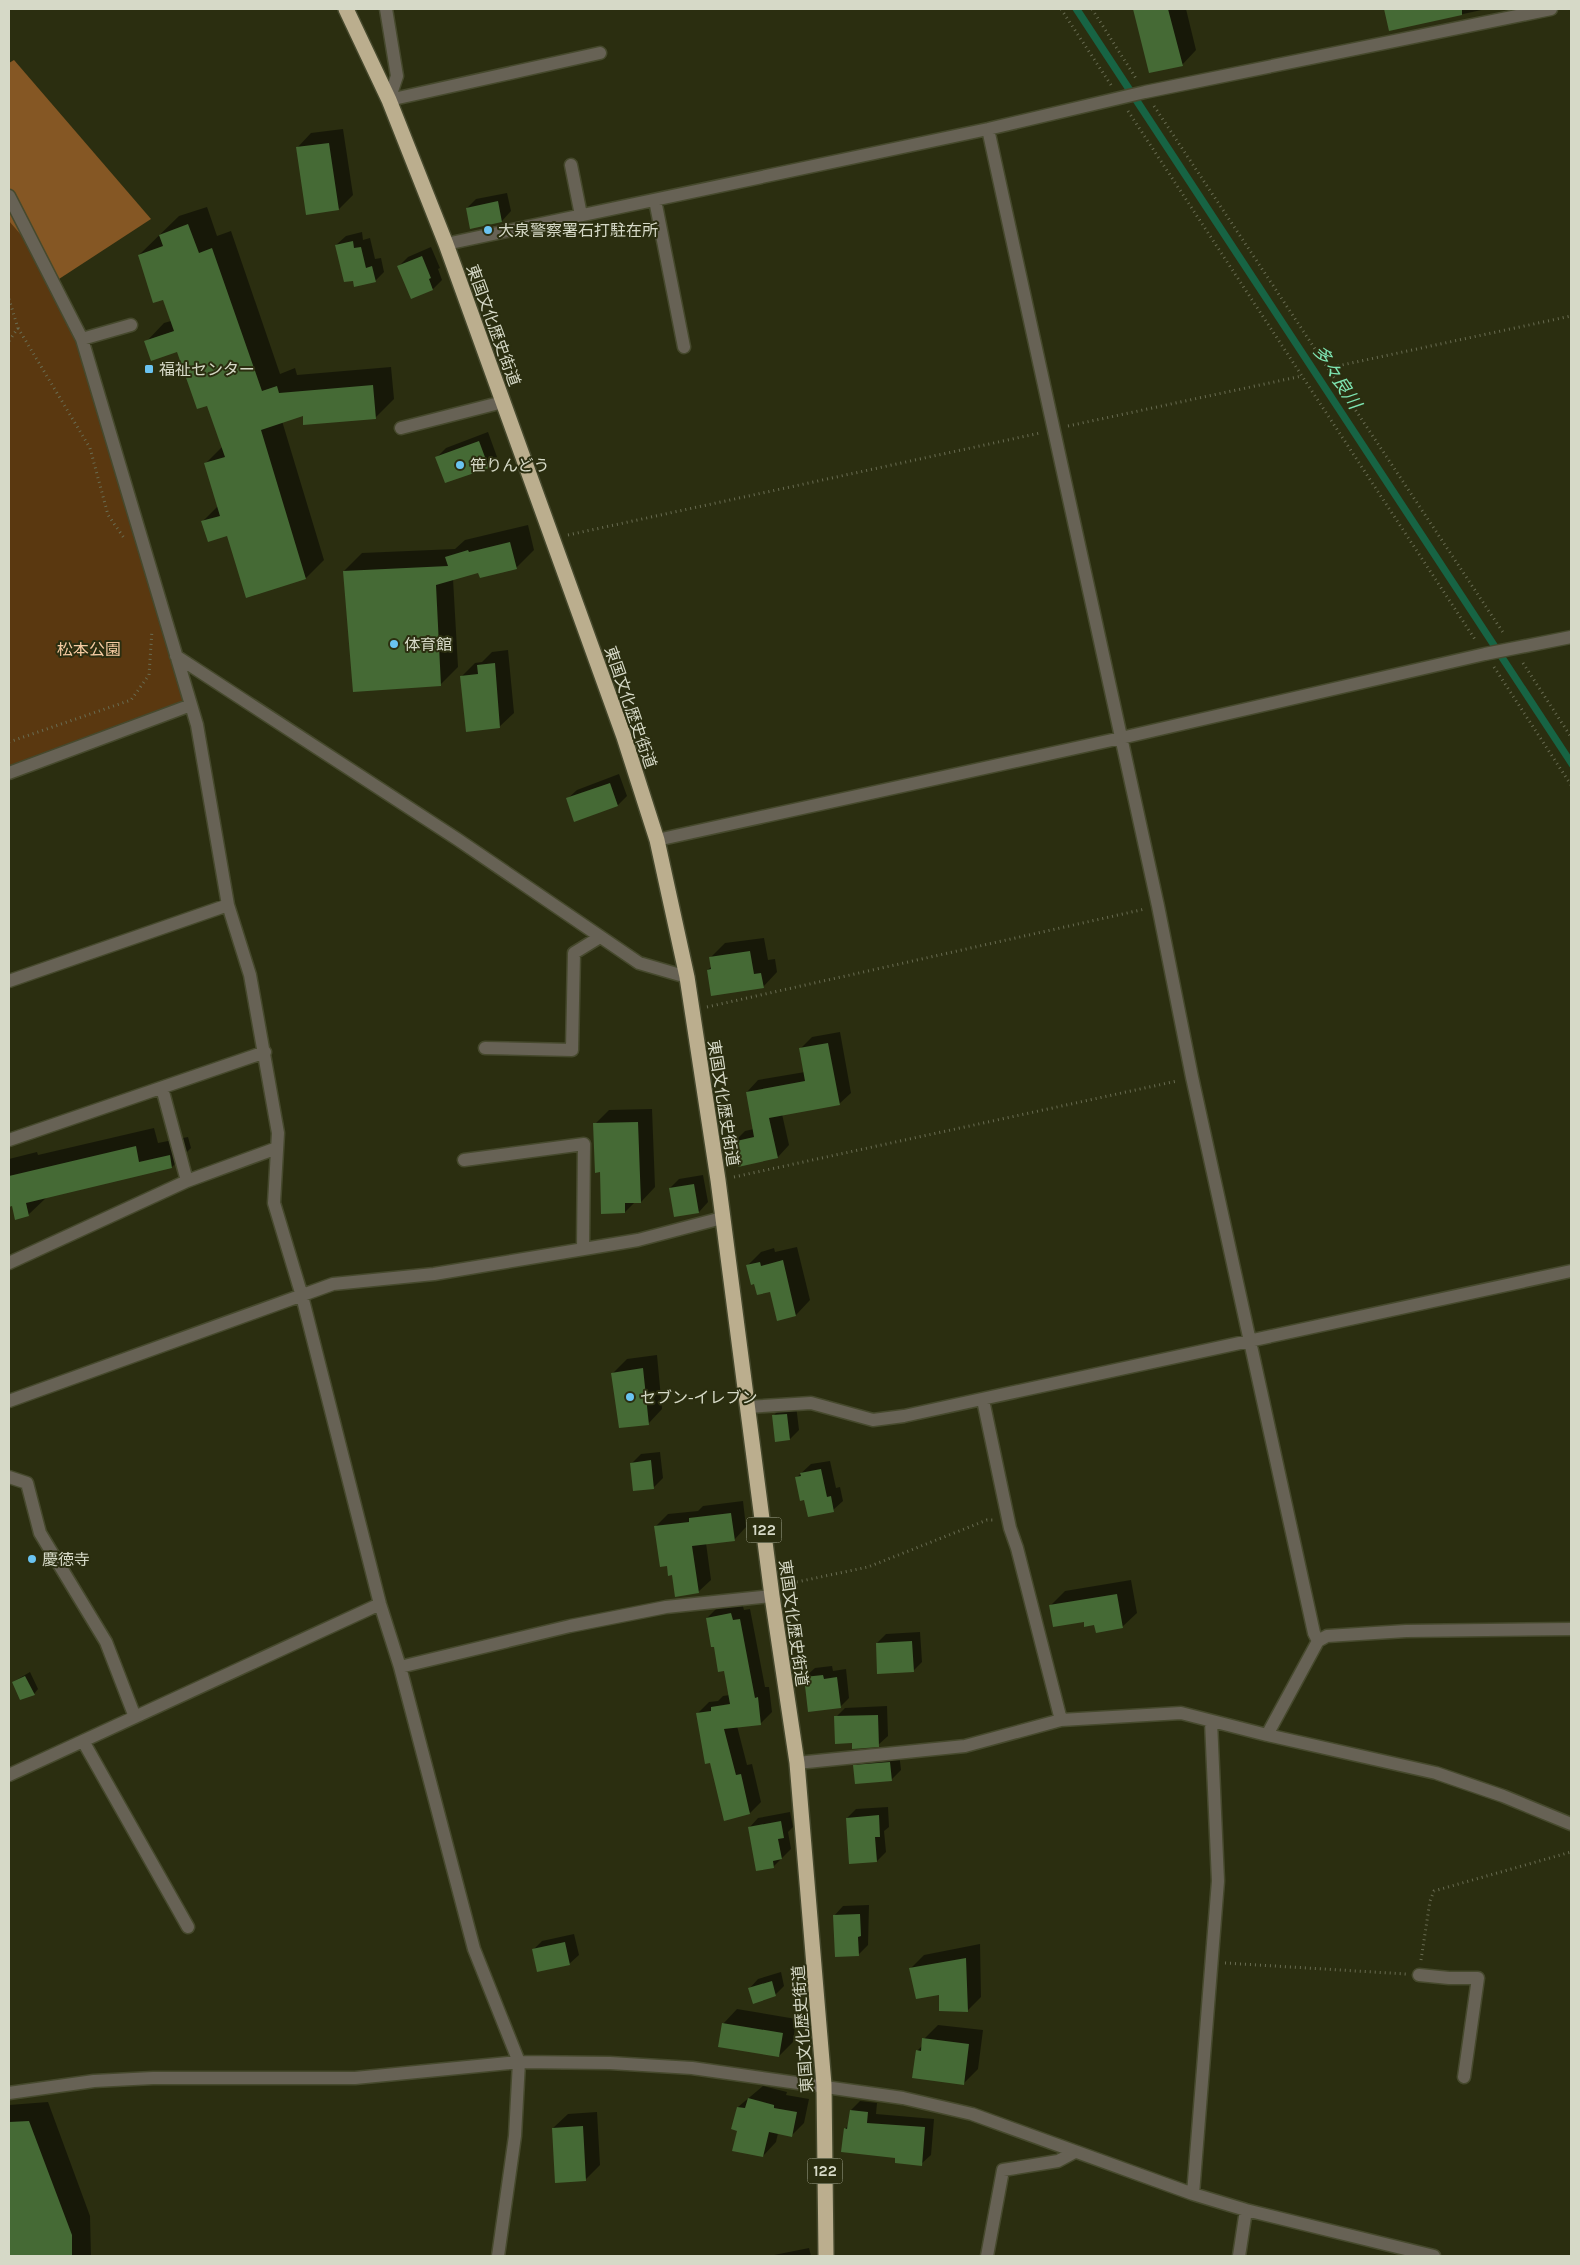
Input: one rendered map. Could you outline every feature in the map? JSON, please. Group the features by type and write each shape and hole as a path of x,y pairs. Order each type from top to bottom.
{"highway":[{"name":"東国文化歴史街道","path":"346,9 389,100 446,244 624,737 657,840 687,977 718,1180 771,1592 797,1762 824,2085 826,2256"}],"street":[{"path":"386,9 397,76 389,100"},
{"path":"446,244 988,129 1145,92 1551,9"},
{"path":"389,100 600,53"},
{"path":"988,129 1158,906 1192,1078 1314,1633 1318,1641"},
{"path":"571,166 581,216"},
{"path":"9,199 82,339 197,725 228,905 250,975 265,1052 278,1133 274,1203 302,1296 380,1604 400,1667 474,1949 519,2062 515,2136 498,2256"},
{"path":"655,200 684,347"},
{"path":"82,339 131,325"},
{"path":"401,428 503,402"},
{"path":"657,840 1121,738 1485,654 1571,637"},
{"path":"176,656 457,840 639,963 687,977"},
{"path":"9,773 191,705"},
{"path":"9,981 228,905"},
{"path":"484,1048 572,1050 574,953 600,937"},
{"path":"9,1140 265,1052"},
{"path":"162,1088 188,1181"},
{"path":"464,1160 584,1144 584,1249"},
{"path":"9,1263 188,1181 277,1148"},
{"path":"9,1401 334,1284 434,1274 638,1240 722,1218"},
{"path":"748,1407 811,1403 874,1420 904,1416 1571,1271"},
{"path":"984,1400 1008,1520 1061,1720"},
{"path":"9,1478 27,1483 40,1533 106,1642 135,1717"},
{"path":"400,1667 570,1626 666,1608 771,1592"},
{"path":"9,1775 380,1604"},
{"path":"1267,1735 1318,1641 1327,1636 1406,1631 1571,1628"},
{"path":"797,1762 965,1746 1061,1720 1181,1713 1267,1735 1436,1773 1503,1796 1571,1824"},
{"path":"1192,2194 1218,1881 1211,1721"},
{"path":"83,1741 188,1927"},
{"path":"1419,1975 1448,1978 1478,1978 1464,2077"},
{"path":"9,2093 104,2081 153,2078 355,2078 519,2062 610,2063 692,2068 824,2085 903,2098 972,2114 1192,2194 1246,2210 1434,2256"},
{"path":"987,2256 1003,2170 1058,2161 1073,2152"},
{"path":"1239,2256 1246,2210"}],"path":[{"path":"1061,9 1571,785"},
{"path":"1092,9 1571,737"},
{"path":"9,299 18,328 90,448 108,514 129,546"},
{"path":"1328,368 1571,316"},
{"path":"9,341 18,328"},
{"path":"552,538 1302,376"},
{"path":"9,742 131,700 149,675 152,621"},
{"path":"692,1010 1158,906"},
{"path":"718,1180 1192,1078"},
{"path":"771,1592 868,1567 987,1520 1008,1520"},
{"path":"1212,1963 1419,1975 1430,1901 1434,1891 1571,1852"}],"green space":[{"name":"松本公園","path":"9,196 82,339 189,700 9,767"}],"shaded area":[{"path":"1072,9 1081,9 1571,756 1571,769"},
{"path":"14,60 151,219 59,279 9,221 9,63"}],"building":[{"path":"1133,9 1168,9 1183,66 1149,73"},
{"path":"1384,9 1462,9 1462,15 1389,31"},
{"path":"329,143 339,210 306,215 296,147"},
{"path":"498,201 502,222 470,229 466,208"},
{"path":"188,224 199,253 212,248 262,391 277,386 279,393 373,385 376,419 303,425 303,416 261,430 306,579 246,598 227,536 208,542 201,521 220,516 204,463 225,457 207,406 197,409 177,352 151,361 144,341 174,331 163,300 153,303 138,255 163,246 159,235"},
{"path":"353,241 354,248 361,247 366,268 372,266 376,282 354,287 353,281 344,282 335,245"},
{"path":"422,256 431,278 429,279 433,290 411,299 397,266"},
{"path":"479,441 489,468 445,483 435,457"},
{"name":"体育館","path":"510,542 517,569 480,578 478,573 436,585 441,686 353,692 343,571 448,566 445,557 468,550 469,552"},
{"path":"495,663 500,728 466,732 460,676 478,674 477,665"},
{"path":"610,783 618,806 574,822 566,798"},
{"path":"750,951 754,974 761,973 764,988 711,996 707,970 711,969 709,957"},
{"path":"828,1043 840,1105 769,1118 778,1158 738,1167 732,1142 754,1137 746,1092 805,1081 799,1048"},
{"path":"638,1122 641,1203 625,1203 625,1213 601,1214 600,1172 595,1173 593,1123"},
{"path":"136,1146 139,1162 170,1155 172,1168 26,1203 29,1216 15,1220 12,1206 9,1207 9,1176"},
{"path":"694,1184 699,1213 674,1217 669,1188"},
{"path":"783,1260 796,1316 777,1321 770,1292 757,1295 754,1284 751,1285 746,1265 760,1262 761,1266"},
{"path":"643,1368 649,1425 619,1428 611,1373"},
{"path":"787,1414 790,1440 775,1442 772,1415"},
{"path":"651,1460 654,1489 633,1491 630,1463"},
{"path":"821,1469 827,1497 831,1496 834,1512 808,1517 804,1500 800,1501 795,1477 801,1476 800,1473"},
{"path":"731,1513 735,1541 692,1546 699,1593 675,1597 672,1575 668,1576 667,1566 660,1567 654,1526 689,1522 689,1518"},
{"path":"1117,1594 1123,1628 1096,1633 1094,1625 1084,1627 1084,1622 1053,1627 1049,1605"},
{"path":"731,1613 733,1620 740,1619 755,1698 758,1697 761,1725 724,1729 736,1775 741,1774 750,1814 724,1821 710,1763 705,1764 696,1713 711,1711 711,1707 730,1704 724,1671 718,1672 714,1647 711,1647 706,1618"},
{"path":"912,1641 914,1672 877,1674 876,1643"},
{"path":"823,1675 824,1679 837,1677 841,1708 808,1712 804,1677"},
{"path":"25,1676 35,1695 20,1700 12,1682"},
{"path":"878,1715 879,1747 852,1749 852,1743 835,1744 834,1716"},
{"path":"890,1762 892,1781 855,1784 853,1765"},
{"path":"879,1815 880,1837 875,1837 877,1862 849,1864 846,1818"},
{"path":"781,1821 784,1838 778,1839 782,1859 773,1861 774,1868 756,1871 748,1827"},
{"path":"860,1914 861,1936 858,1937 859,1956 835,1957 833,1915"},
{"path":"565,1942 570,1965 537,1972 532,1949"},
{"path":"966,1958 968,2012 939,2011 939,1995 916,1999 909,1968"},
{"path":"772,1981 776,1996 753,2004 748,1988"},
{"path":"722,2023 783,2033 779,2057 718,2047"},
{"path":"922,2038 969,2044 964,2085 912,2078 916,2050 921,2051"},
{"path":"748,2098 774,2105 774,2108 797,2112 792,2137 769,2132 763,2157 732,2151 737,2131 731,2129 737,2107 745,2108"},
{"path":"850,2110 868,2112 867,2123 925,2127 922,2166 895,2163 895,2158 841,2152 844,2128 847,2129"},
{"path":"29,2121 72,2235 72,2256 9,2256 9,2122"},
{"path":"583,2126 586,2181 555,2183 552,2128"}],"place":[{"name":"大泉警察署石打駐在所","path":"488,230"},
{"name":"福祉センター","path":"149,369"},
{"name":"笹りんどう","path":"460,465"},
{"name":"体育館","path":"394,644"},
{"name":"セブン-イレブン","path":"630,1397"},
{"name":"慶徳寺","path":"32,1559"}],"water label":[{"name":"多々良川","path":"1337,377"}]}
